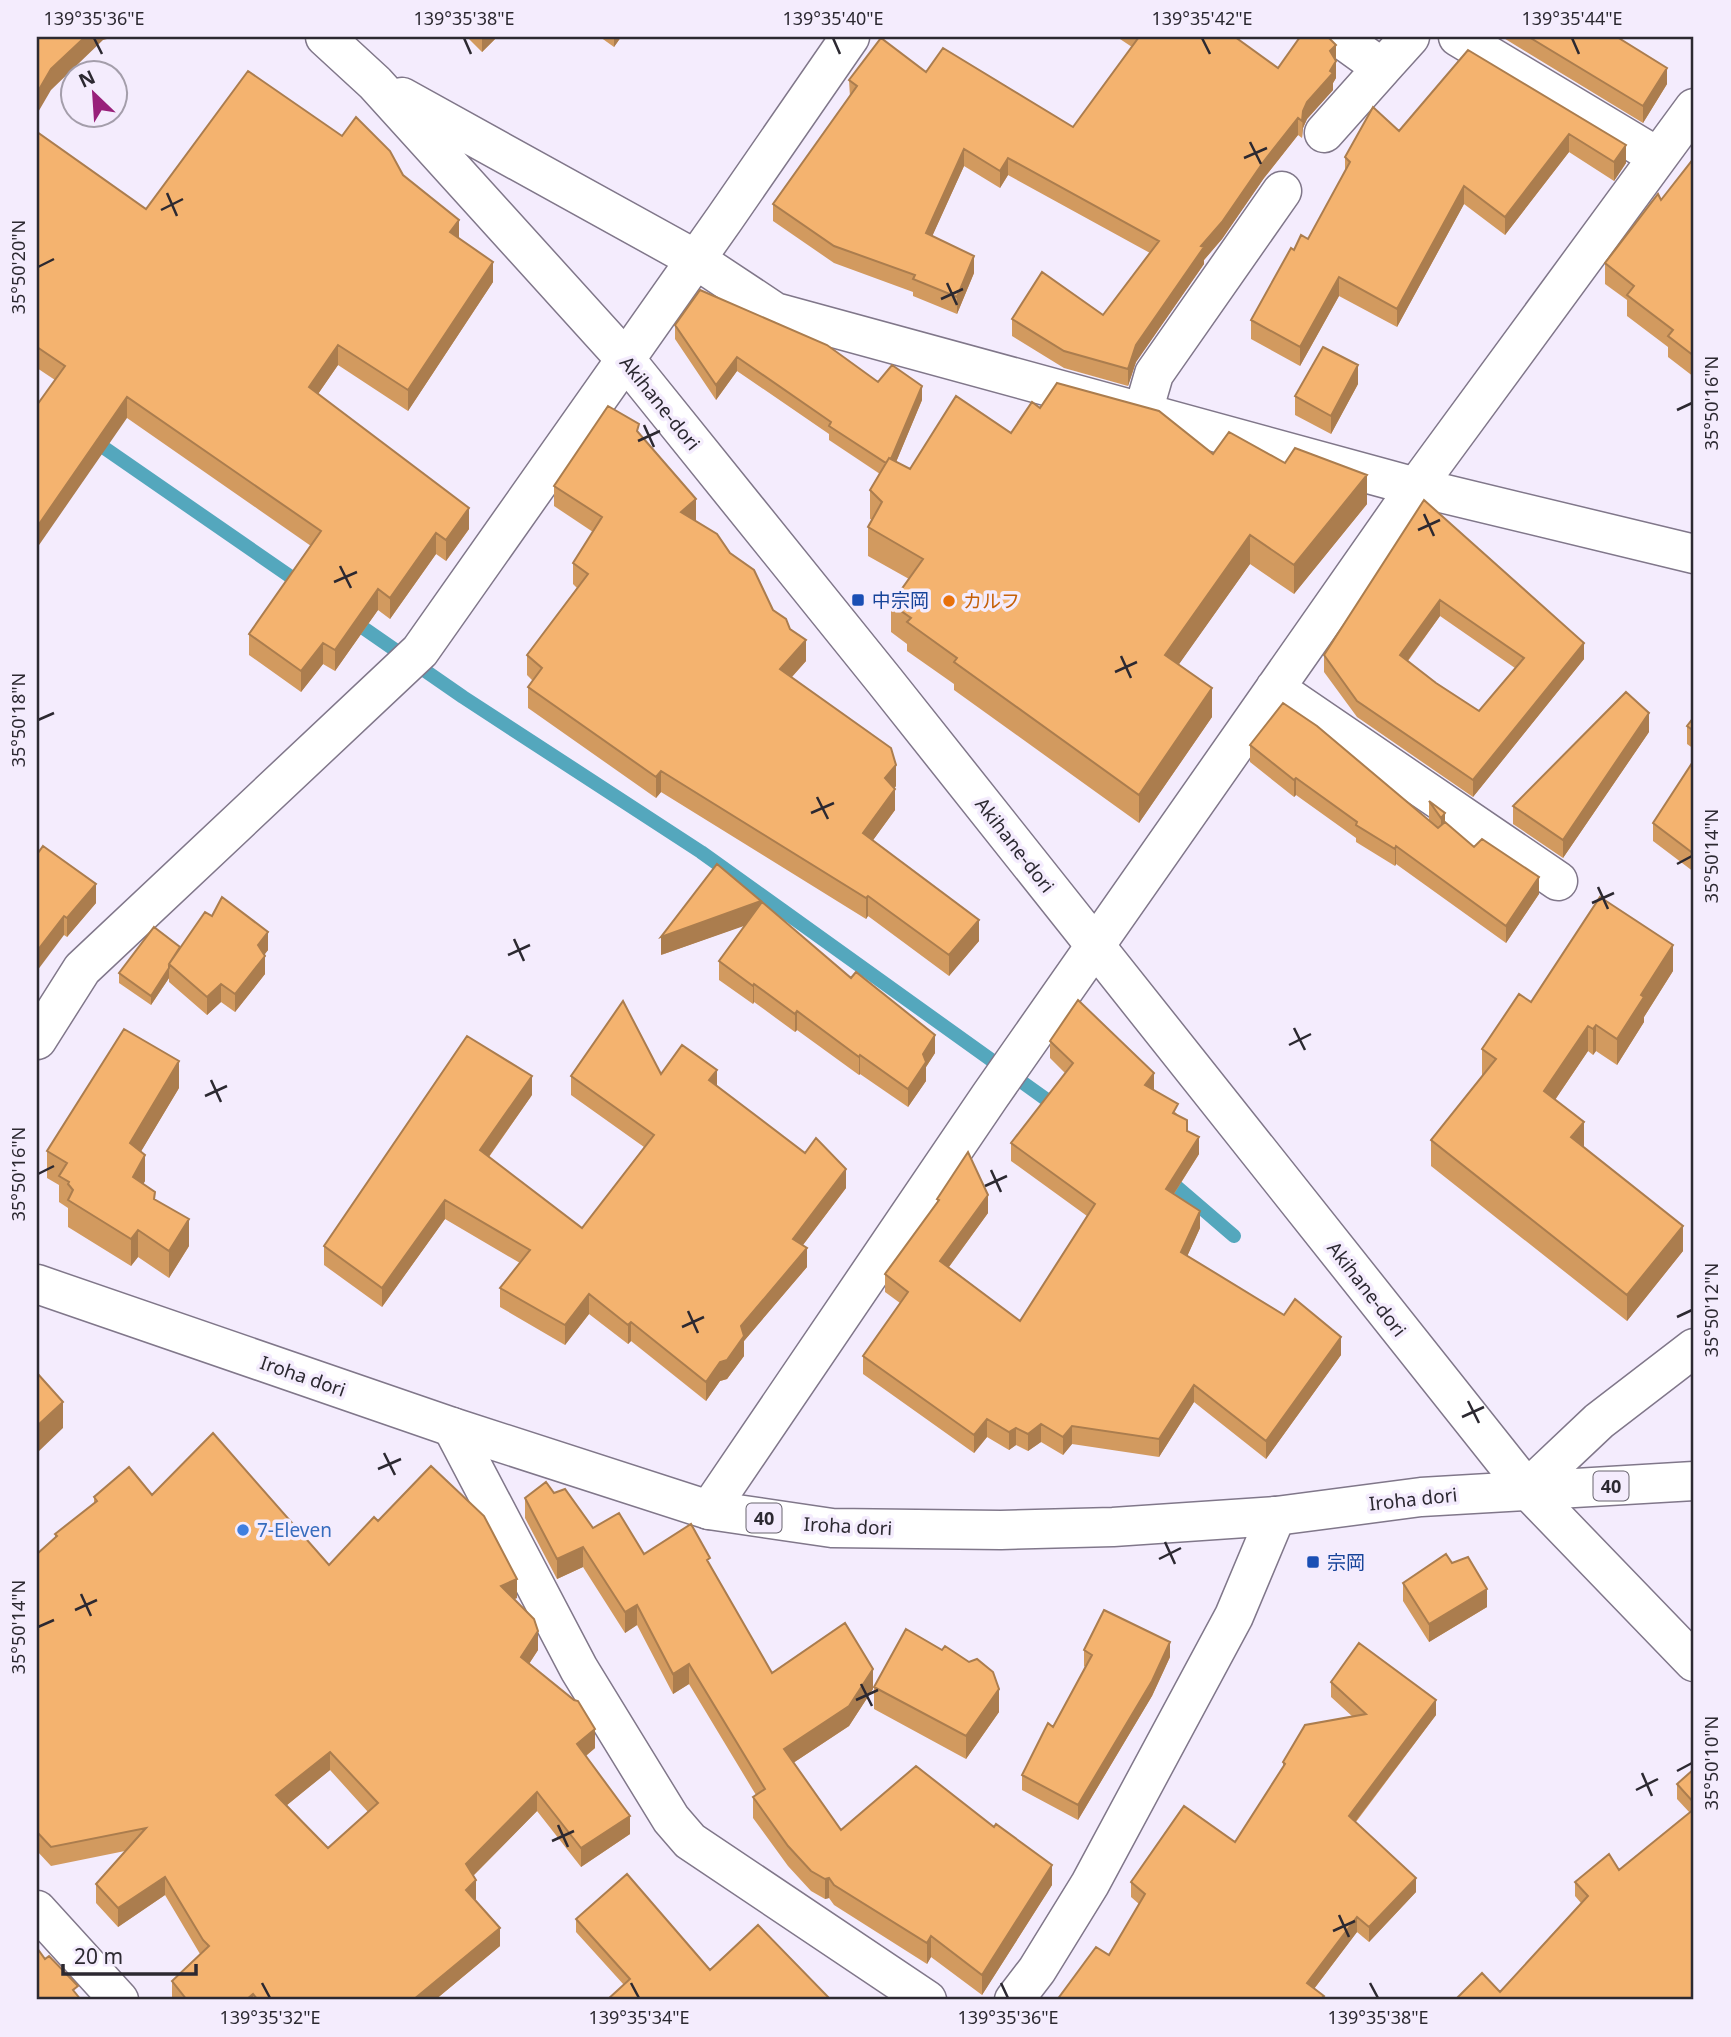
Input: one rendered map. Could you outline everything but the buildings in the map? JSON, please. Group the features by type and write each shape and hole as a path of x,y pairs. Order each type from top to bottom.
{"street":[{"name":"Akihane-dori","path":"325,37 375,83 626,360 1527,1489 1694,1662"},
{"path":"41,1024 82,969 420,651 850,37"},
{"path":"1339,37 1382,68"},
{"path":"1324,133 1410,37"},
{"path":"1458,37 1658,157"},
{"path":"375,83 695,259 775,312 1416,487 1694,554"},
{"path":"709,1510 990,1096 1416,487 1694,108"},
{"path":"1143,412 1154,374 1282,191"},
{"path":"1275,688 1558,881"},
{"name":"Iroha dori","path":"41,1290 709,1510 832,1528 1001,1530 1113,1527 1276,1516 1421,1497 1694,1481"},
{"path":"1527,1489 1600,1421 1694,1348"},
{"path":"452,1427 579,1669 671,1819 690,1841 927,2000"},
{"path":"1014,2000 1037,1970 1090,1884 1234,1616 1276,1516"},
{"path":"37,1910 119,2000"}],"waterway":[{"path":"90,438 304,586"},
{"path":"349,618 463,697 701,852 1061,1110"},
{"path":"1163,1175 1234,1236"}],"place":[{"name":"中宗岡","path":"858,600"},
{"name":"カルフ","path":"949,601"},
{"name":"7-Eleven","path":"243,1530"},
{"name":"宗岡","path":"1313,1562"}]}
